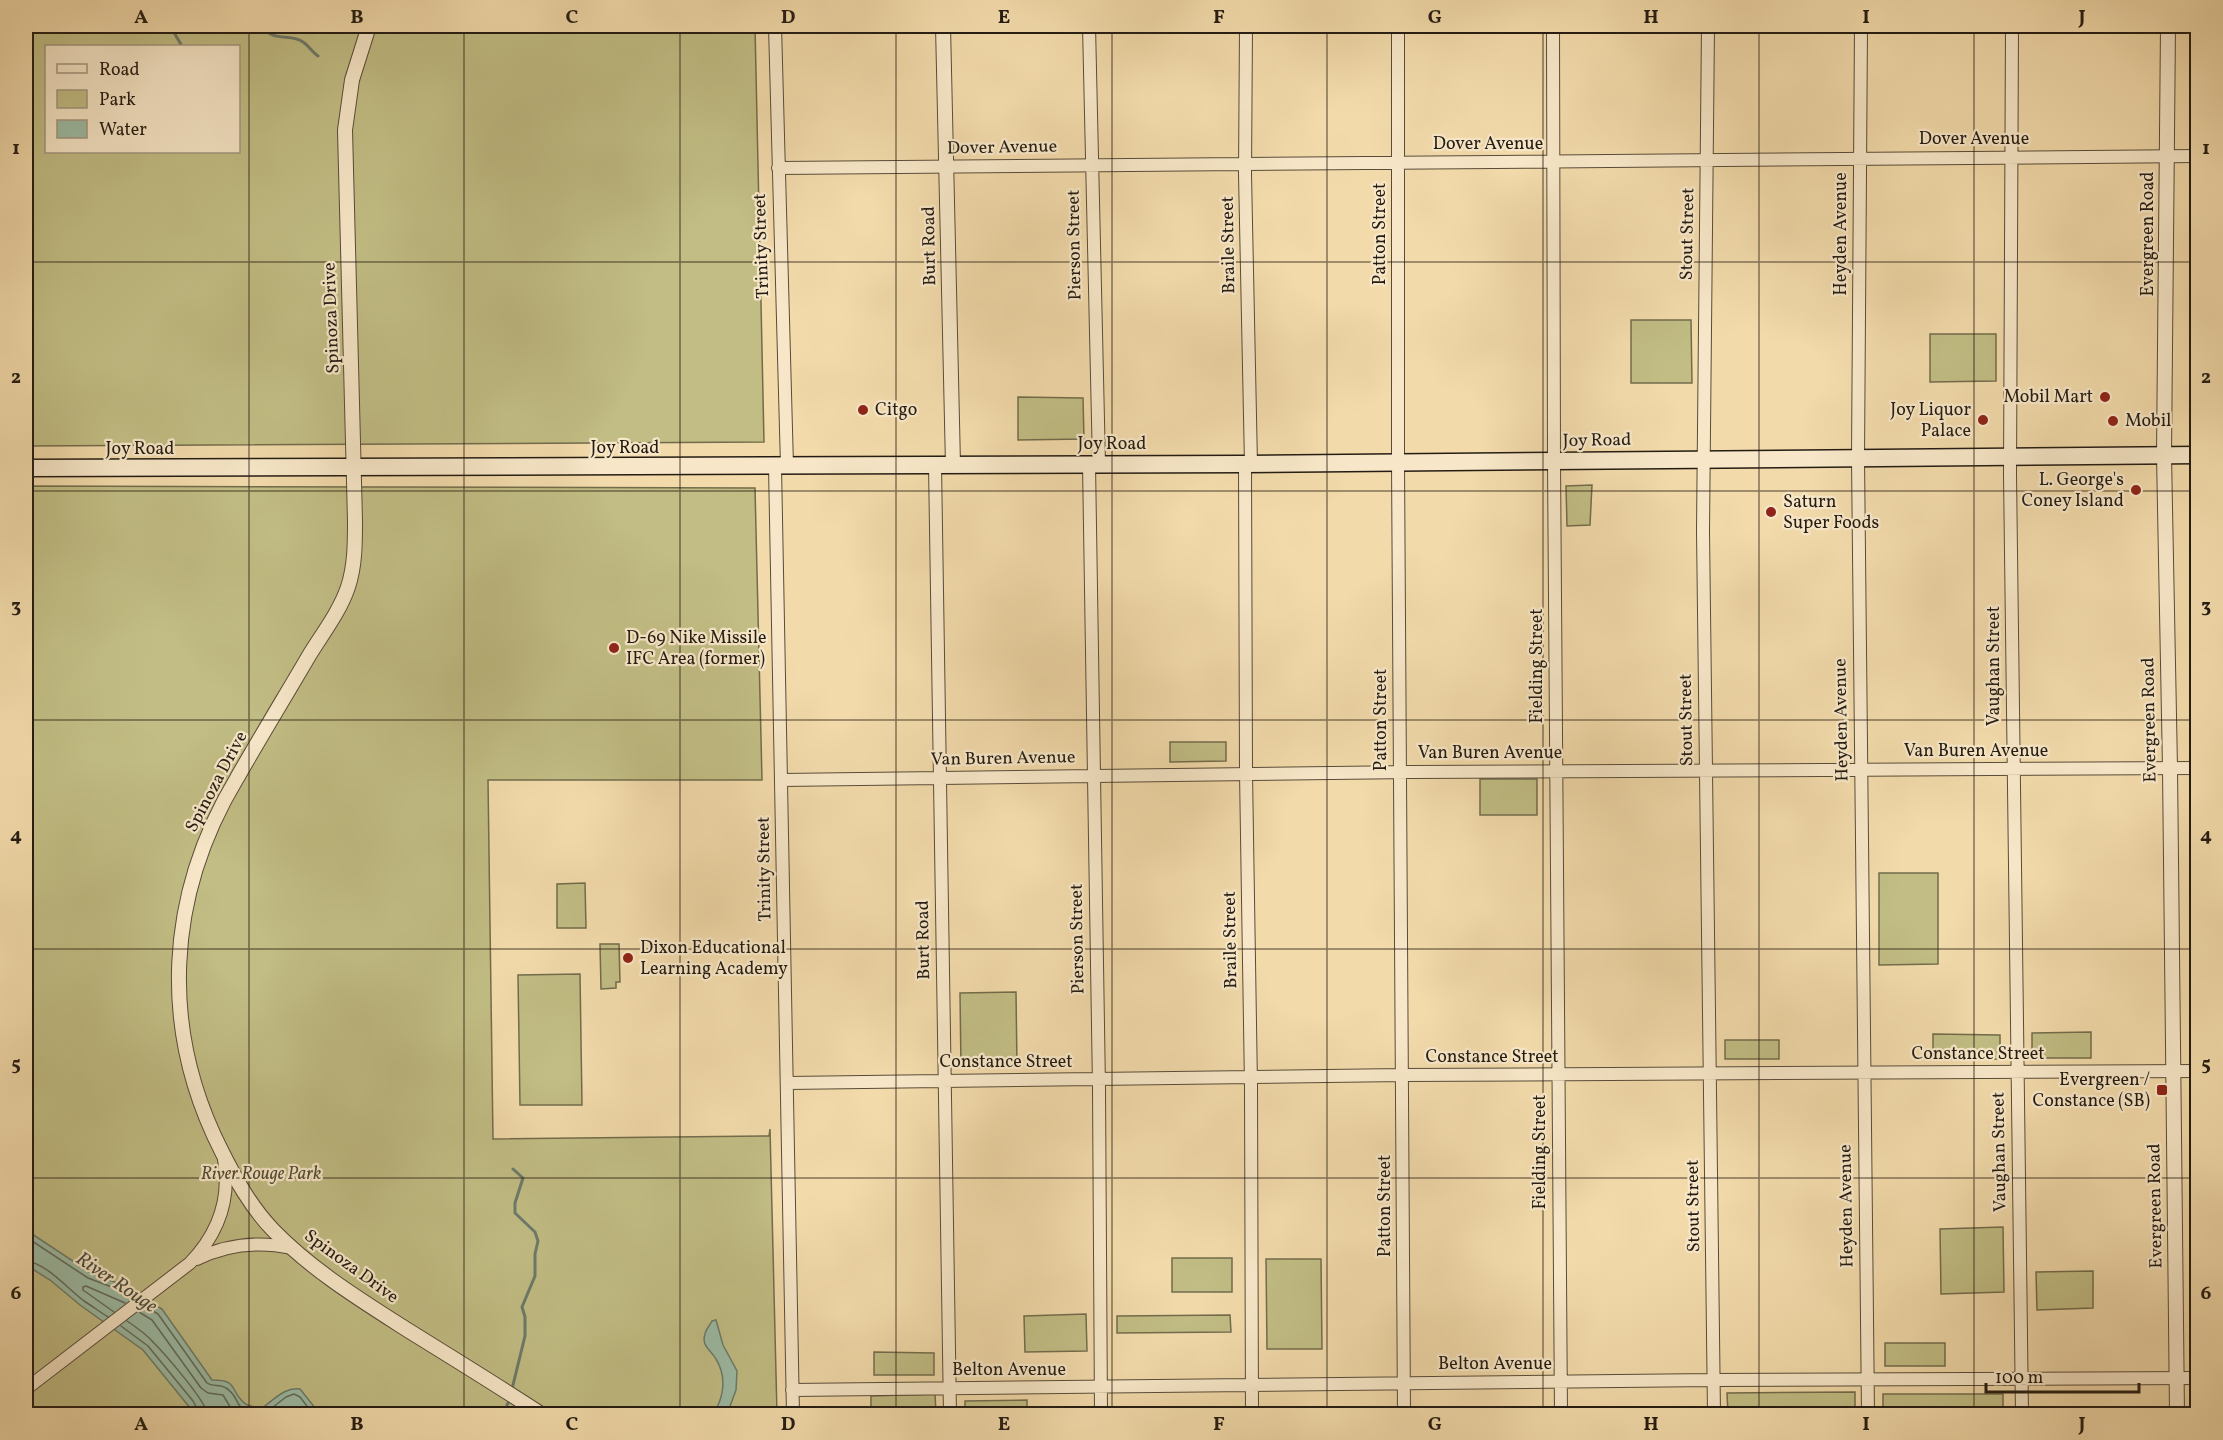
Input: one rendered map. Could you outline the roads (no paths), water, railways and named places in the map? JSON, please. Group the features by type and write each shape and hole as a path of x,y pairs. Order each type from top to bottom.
{"main road":[{"name":"Joy Road","path":"26,468 1248,464 2198,455"}],"street":[{"name":"Spinoza Drive","path":"369,26 352,80 345,130 355,548 347,588 337,609 218,811 198,857 185,909 178,972 183,1033 198,1099 211,1131 240,1187 255,1209 292,1248 318,1270 356,1297 541,1414"},
{"name":"Trinity Street","path":"775,26 781,466 782,780 793,1414"},
{"name":"Burt Road","path":"943,26 953,465"},
{"name":"Pierson Street","path":"1089,26 1101,1414"},
{"name":"Braile Street","path":"1246,26 1248,464 1246,773 1251,1077 1252,1414"},
{"name":"Patton Street","path":"1398,26 1398,462 1404,1414"},
{"name":"Fielding Street","path":"1554,26 1554,461 1561,1414"},
{"name":"Stout Street","path":"1708,26 1703,459 1714,1414"},
{"name":"Heyden Avenue","path":"1861,26 1857,458 1868,1414"},
{"name":"Vaughan Street","path":"2012,26 2010,457 2012,769 2022,1414"},
{"name":"Evergreen Road","path":"2168,26 2164,455 2177,1414"},
{"name":"Dover Avenue","path":"778,168 2198,156"},
{"name":"Burt Road","path":"935,465 950,1414"},
{"name":"Van Buren Avenue","path":"782,780 1246,773 2198,768"},
{"name":"Constance Street","path":"787,1083 1558,1074 2198,1071"},
{"path":"190,1263 210,1240 221,1215 226,1185 224,1155"},
{"path":"26,1389 190,1263 215,1251 242,1245 269,1244 292,1248"},
{"name":"Belton Avenue","path":"792,1390 1713,1380 2198,1378"}],"water":[{"name":"River Rouge","path":"26,1230 91,1273 120,1284 162,1309 212,1380 230,1383 245,1404 262,1408 284,1392 300,1389 320,1414 195,1414 143,1350 80,1305 50,1280 26,1265"},
{"path":"716,1320 723,1345 737,1371 736,1390 727,1414 713,1414 720,1401 723,1380 714,1356 704,1342 707,1329 712,1321"}],"waterway":[{"path":"170,26 181,45"},
{"path":"263,26 276,36 298,39 318,56"},
{"path":"512,1389 525,1336 525,1317 522,1307 535,1276 535,1254 538,1241 535,1232 515,1213 515,1203 523,1178 513,1169"}],"place":[{"name":"Mobil Mart","path":"2105,397"},
{"name":"Citgo","path":"863,410"},
{"name":"Joy Liquor Palace","path":"1983,420"},
{"name":"Mobil","path":"2113,421"},
{"name":"L. George's Coney Island","path":"2136,490"},
{"name":"Saturn Super Foods","path":"1771,512"},
{"name":"D-69 Nike Missile IFC Area (former)","path":"614,648"},
{"name":"Dixon Educational Learning Academy","path":"628,958"},
{"name":"Evergreen / Constance (SB)","path":"2162,1090"}],"park label":[{"name":"River Rouge Park","path":"261,1174"}]}
